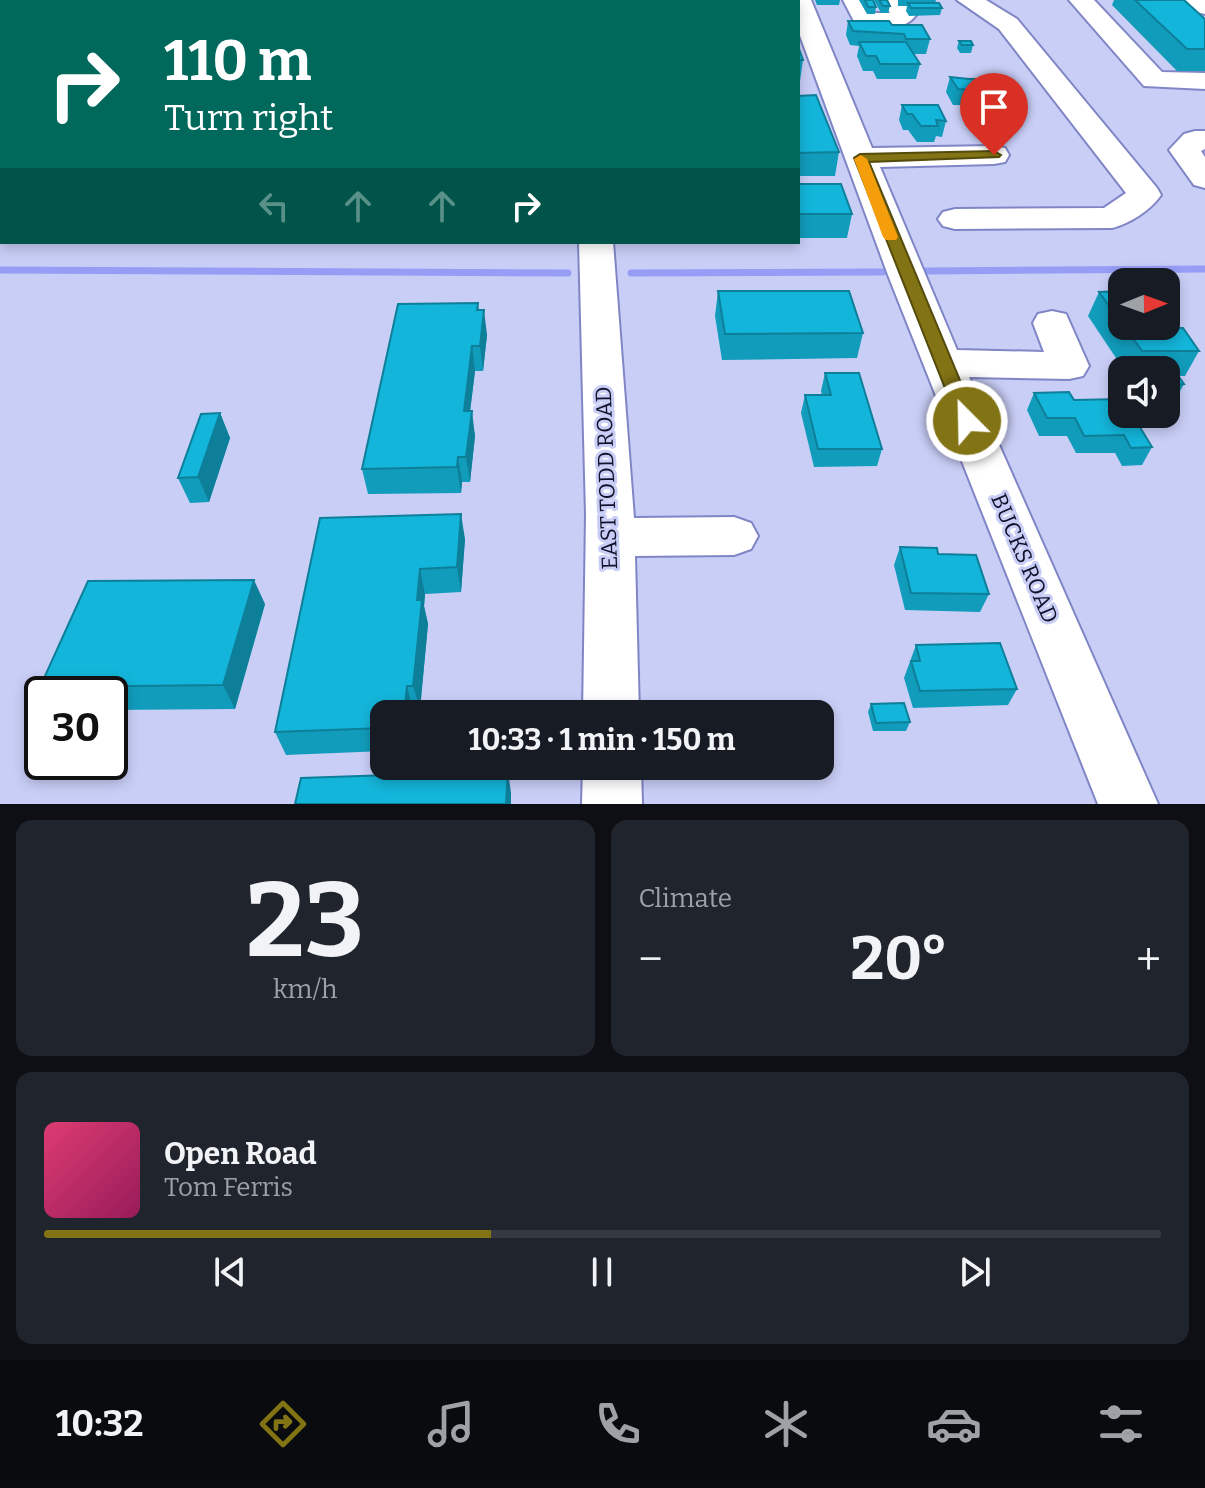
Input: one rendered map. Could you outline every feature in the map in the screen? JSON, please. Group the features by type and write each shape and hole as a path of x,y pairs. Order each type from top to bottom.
{"street":[{"path":"855,0 865,20 899,20 904,15 895,0"},
{"path":"955,219 1112,218 1145,195 1008,24 969,0"},
{"path":"1081,0 1154,80 1205,81"},
{"path":"1197,0 1205,7"},
{"name":"BUCKS ROAD","path":"800,3 943,363 1128,804"},
{"path":"1205,140 1195,140 1184,150 1205,178"},
{"path":"860,158 994,155"},
{"name":"EAST TODD ROAD","path":"596,244 609,537 611,700"},
{"path":"943,363 1069,366 1052,323"},
{"path":"609,537 734,536"},
{"path":"612,780 612,804"}],"building":[{"path":"865,0 873,0 876,7 868,7"},
{"path":"879,0 887,0 890,6 883,6"},
{"path":"1135,0 1184,0 1205,19 1205,49 1187,49"},
{"path":"908,3 939,3 942,8 911,8"},
{"path":"848,21 922,25 930,39 906,39 904,34 853,31"},
{"path":"959,41 971,41 973,45 962,45"},
{"path":"859,42 906,42 920,64 880,64 876,56 866,56"},
{"path":"950,77 995,79 1003,91 958,89"},
{"path":"816,95 839,152 800,153 800,96"},
{"path":"963,104 976,104 981,113 995,113 999,120 971,120"},
{"path":"902,105 938,105 946,121 936,120 938,126 921,126"},
{"path":"800,184 841,184 852,214 800,214"},
{"path":"718,291 849,291 863,333 725,334"},
{"path":"1099,292 1108,292 1108,305"},
{"path":"478,303 477,310 484,310 480,346 472,346 464,411 472,411 466,457 458,457 457,467 362,469 398,304"},
{"path":"1180,328 1183,328 1199,351 1142,351 1134,340 1180,340"},
{"path":"825,373 859,373 882,449 818,449 805,395 831,395"},
{"path":"1069,392 1074,400 1108,399 1108,428 1140,428 1152,447 1131,448 1124,435 1084,436 1075,418 1047,418 1034,393"},
{"path":"220,413 198,477 178,478 201,414"},
{"path":"461,514 457,567 420,569 417,600 422,600 413,686 407,686 406,700 370,700 370,729 275,732 320,518"},
{"path":"900,547 937,548 938,554 976,555 989,594 911,593"},
{"path":"254,580 223,685 128,686 128,676 45,676 88,581"},
{"path":"1000,643 1017,689 920,691 911,661 920,661 916,645"},
{"path":"904,703 910,722 876,723 871,704"},
{"path":"370,776 370,780 507,780 506,804 295,804 301,778"}],"waterway":[{"path":"926,271 1205,269"},
{"path":"0,270 568,273"},
{"path":"631,273 883,272"}],"slow traffic":[{"path":"861,159 891,237"}],"route":[{"path":"967,421 860,158 994,155"}]}
